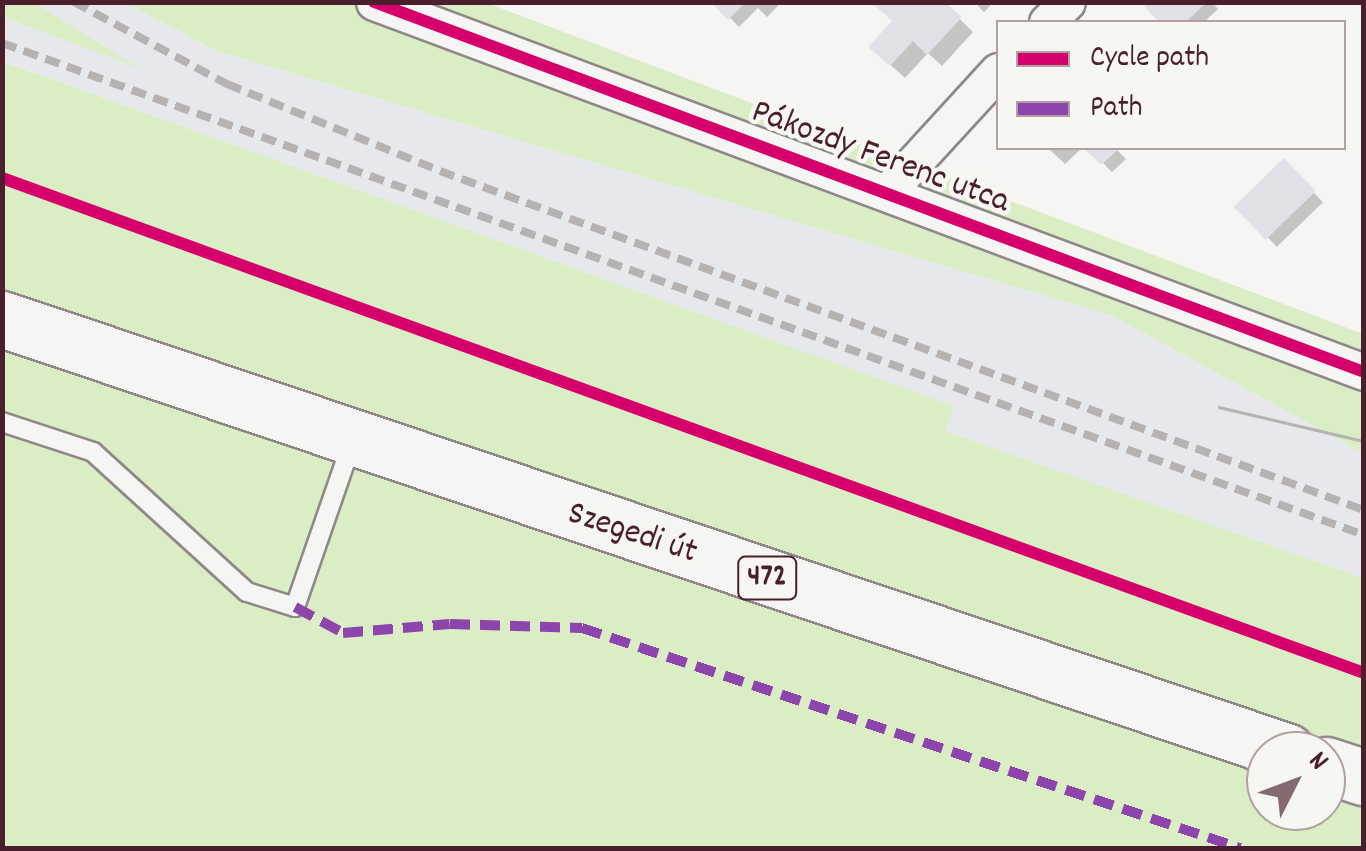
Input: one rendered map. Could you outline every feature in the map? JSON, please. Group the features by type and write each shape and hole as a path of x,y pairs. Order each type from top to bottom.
{"main road":[{"name":"Szegedi út","path":"14,317 352,442 1246,738"}],"street":[{"name":"Pákozdy Ferenc utca","path":"374,2 1364,372"},
{"path":"887,192 996,73"}],"lane":[{"path":"2,422 93,452 247,592 295,607 352,442"}],"shaded area":[{"path":"35,3 126,3 217,51 1111,315 1363,453 1363,578 945,431 953,406 3,61 2,17 133,65"}],"green space":[{"path":"2,3 35,3 139,68 3,17"},
{"path":"126,3 487,3 1363,334 1363,453 1111,315 217,51"},
{"path":"2,61 954,406 945,431 1363,578 1363,848 3,848"}],"building":[{"path":"711,2 746,2 728,20"},
{"path":"871,2 945,2 962,17 927,55 913,41 890,66 868,47 892,21"},
{"path":"1148,2 1207,2 1188,20 1157,20 1144,6"},
{"path":"1086,150 1118,150 1101,165"},
{"path":"1284,158 1316,191 1266,240 1234,207"}],"tram line":[{"path":"1219,407 1364,441"}],"railway":[{"path":"74,2 227,84 440,171 1364,510"},
{"path":"2,43 1364,535"}],"marked path":[{"path":"295,607 343,633 450,624 582,628 1240,848"}],"cycle path":[{"path":"374,2 1364,372"},
{"path":"2,178 1364,673"}]}
